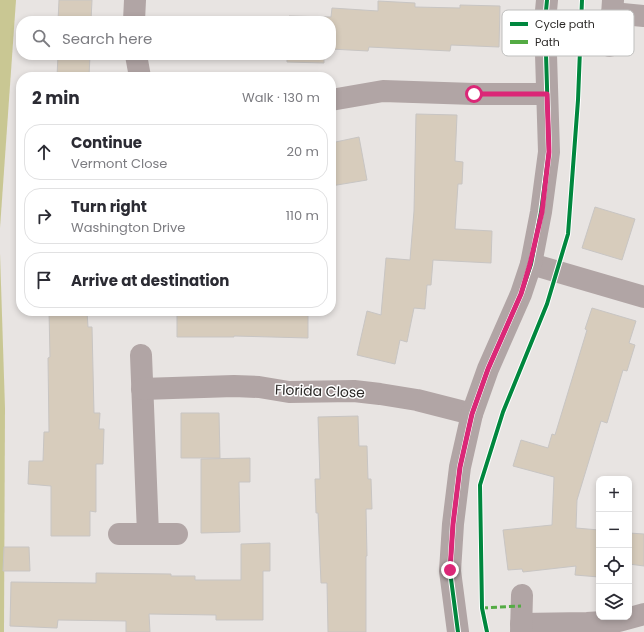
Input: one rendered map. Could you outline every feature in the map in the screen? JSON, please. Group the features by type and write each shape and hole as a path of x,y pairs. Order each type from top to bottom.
{"street":[{"path":"134,16 135,0"},
{"path":"546,10 547,0"},
{"path":"612,7 623,10"},
{"path":"634,13 644,16"},
{"path":"458,632 450,570 453,524 460,467 472,414 488,369 521,294 530,264 542,212 549,152 546,56"},
{"path":"137,60 139,72"},
{"path":"336,99 383,91 474,94 547,94"},
{"path":"530,264 644,297"},
{"path":"141,356 148,534"},
{"name":"Florida Close","path":"142,389 234,386 259,387 289,392 354,391 417,400 472,414"},
{"path":"119,534 177,534"},
{"path":"522,595 521,628 619,620 644,614"}],"shaded area":[{"path":"0,0 16,0 0,228"},
{"path":"0,253 5,408 4,632 0,632"}],"building":[{"path":"59,0 92,0 91,16 58,16"},
{"path":"378,1 415,3 415,7 460,8 460,5 500,6 499,47 451,45 450,51 369,47 368,51 336,49 336,16 331,16 332,8 378,11"},
{"path":"58,60 90,60 89,72 57,72"},
{"path":"287,60 324,60 324,63 287,62"},
{"path":"416,114 457,115 455,161 463,162 462,184 458,184 455,229 492,231 491,263 433,260 431,285 427,285 425,309 414,308 407,342 400,340 395,364 357,355 367,311 381,315 386,258 410,260 414,211"},
{"path":"359,137 367,180 336,185 336,142"},
{"path":"595,207 635,219 622,260 582,248"},
{"path":"592,308 636,321 629,343 635,345 627,371 623,370 607,423 601,421 577,500 576,528 596,530 596,577 575,575 576,566 523,572 522,569 508,570 503,530 552,525 554,477 513,466 521,440 548,448 552,434 555,435 587,330 585,329"},
{"path":"49,316 87,316 88,327 92,327 94,413 100,413 99,429 104,429 103,464 96,464 96,512 90,511 90,536 51,536 51,486 28,484 29,461 43,461 44,432 49,432 48,358 50,357"},
{"path":"177,316 308,316 308,338 234,336 177,337"},
{"path":"181,413 219,413 220,458 181,458"},
{"path":"358,416 359,446 367,446 368,479 371,479 372,509 366,509 366,632 328,632 327,583 321,583 318,513 316,513 315,479 320,479 318,417"},
{"path":"250,458 250,482 239,482 240,532 201,533 201,459"},
{"path":"632,533 644,534 644,566 632,564"},
{"path":"270,543 270,571 263,571 263,620 216,620 216,615 149,614 150,632 126,632 126,621 58,620 57,628 10,626 11,582 96,583 96,573 171,574 171,576 195,576 195,580 241,580 241,544"},
{"path":"4,547 29,547 30,571 3,571"}],"marked path":[{"path":"482,608 521,606"}],"cycle path":[{"path":"546,10 547,0"},
{"path":"582,0 582,10"},
{"path":"458,632 450,571 453,524 460,467 472,414 488,369 521,294 531,264 541,212 549,152 546,56"},
{"path":"487,632 482,608 480,485 503,412 547,304 568,234 580,56"}],"route":[{"path":"450,570 453,524 460,467 472,414 488,369 521,294 530,264 542,212 549,152 547,94 474,94"}]}
